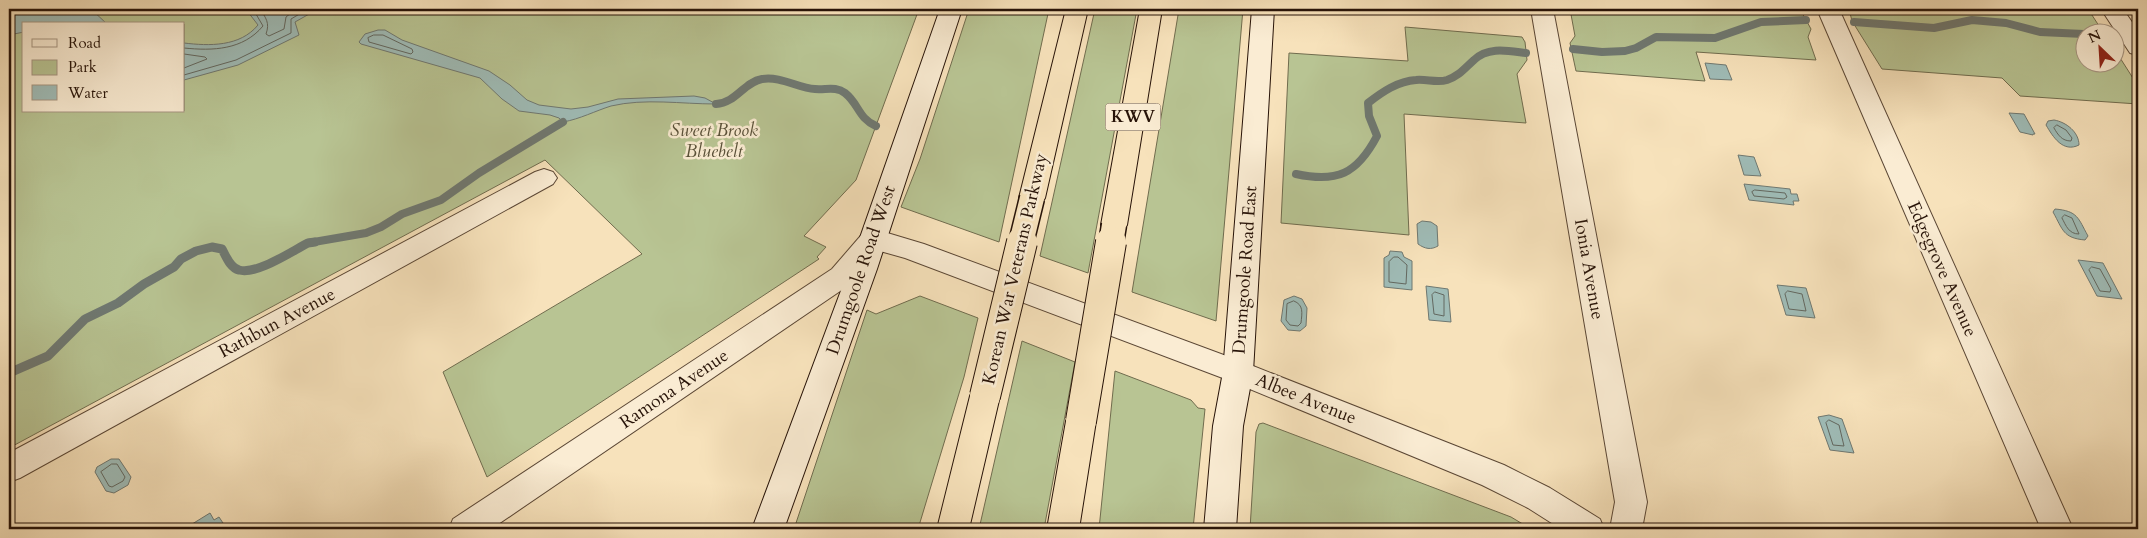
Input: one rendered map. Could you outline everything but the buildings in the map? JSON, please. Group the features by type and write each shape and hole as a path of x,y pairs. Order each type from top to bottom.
{"highway":[{"name":"Korean War Veterans Parkway","path":"953,529 1076,9"},
{"name":"KWV","path":"1063,529 1151,9"}],"street":[{"name":"Drumgoole Road West","path":"768,529 874,239 951,9"},
{"name":"Drumgoole Road East","path":"1220,529 1228,426 1238,372 1263,9"},
{"name":"Ionia Avenue","path":"1542,9 1631,502 1626,529"},
{"name":"Edgegrove Avenue","path":"1828,9 2057,529"},
{"path":"2112,9 2138,48"},
{"name":"Rathbun Avenue","path":"9,468 544,178"},
{"name":"Albee Avenue","path":"874,239 914,251 1238,372 1493,475 1539,498 1588,529"},
{"name":"Ramona Avenue","path":"465,529 842,276 874,239"}],"green space":[{"name":"Sweet Brook Bluebelt","path":"9,9 919,9 856,180 804,236 826,247 817,257 819,259 487,477 443,372 642,254 545,160 9,448"},
{"path":"969,9 1049,9 999,242 901,207 920,159"},
{"path":"1095,9 1137,9 1088,273 1040,256"},
{"path":"1179,9 1243,9 1216,321 1132,292"},
{"path":"1570,9 1800,9 1811,29 1808,37 1816,60 1696,52 1705,81 1576,71 1570,43 1575,36"},
{"path":"1849,9 2088,9 2096,22 2074,22 2074,72 2124,72 2124,64 2138,86 2138,104 2020,96 2002,78 1882,69 1852,21"},
{"path":"1405,27 1522,37 1525,42 1527,60 1517,74 1526,123 1404,114 1409,235 1281,223 1289,53 1408,61"},
{"path":"920,296 978,318 964,377 918,529 794,529 867,310 876,314"},
{"path":"1022,341 1075,362 1044,529 979,529"},
{"path":"1115,371 1191,400 1198,408 1205,409 1193,529 1099,529"},
{"path":"1263,423 1511,517 1531,529 1250,529 1256,432 1259,424"}],"water":[{"path":"9,9 91,9 105,22 22,22 22,32 9,35"},
{"path":"248,9 318,9 295,22 299,35 238,65 185,80 185,43 204,45 224,43 242,38 258,25 248,12"},
{"path":"385,30 402,40 489,71 510,85 527,100 539,105 571,109 588,107 618,99 694,96 705,98 716,104 637,102 611,106 563,122 559,118 550,115 519,111 502,99 480,78 359,42 365,34"},
{"path":"1705,63 1726,65 1732,80 1710,79"},
{"path":"2009,113 2024,114 2035,134 2020,132"},
{"path":"2054,120 2071,128 2077,136 2079,145 2068,147 2055,139 2046,125 2048,121"},
{"path":"1738,155 1754,157 1761,176 1744,175"},
{"path":"1744,184 1790,189 1791,194 1797,194 1799,201 1793,201 1794,205 1749,200"},
{"path":"2055,209 2063,210 2076,217 2088,236 2085,240 2072,237 2064,232 2053,212"},
{"path":"1422,221 1431,222 1437,226 1438,246 1428,248 1418,244 1417,224"},
{"path":"1390,251 1402,252 1404,257 1412,261 1412,290 1384,287 1384,258 1389,255"},
{"path":"2078,260 2103,263 2122,299 2097,296"},
{"path":"1777,285 1806,288 1815,318 1786,315"},
{"path":"1426,286 1448,289 1451,322 1429,320"},
{"path":"1294,296 1302,299 1307,308 1306,326 1300,331 1288,330 1281,321 1284,300"},
{"path":"1829,415 1842,419 1854,453 1830,450 1818,417"},
{"path":"111,459 119,459 131,477 128,485 114,493 106,491 95,472 97,467"},
{"path":"210,513 214,520 219,517 223,523 218,527 219,529 184,529"}],"waterway":[{"path":"1573,49 1602,52 1625,51 1636,48 1656,37 1715,38 1761,22 1806,20"},
{"path":"1854,22 1934,28 1972,20 2006,23 2040,32 2074,34"},
{"path":"1296,174 1310,177 1334,176 1344,173 1362,159 1377,136 1369,116 1368,103 1390,88 1409,81 1447,80 1458,74 1480,56 1492,51 1526,53"},
{"path":"716,104 729,100 756,81 776,79 809,88 842,91 850,97 862,115 876,126"},
{"path":"308,243 366,233 381,227 402,214 441,200 479,173 563,122"},
{"path":"308,243 315,242"},
{"path":"9,373 48,356 85,319 118,303 144,284 174,267 181,259 196,251 212,247 222,249 233,267 246,271 265,266 308,243"}]}
